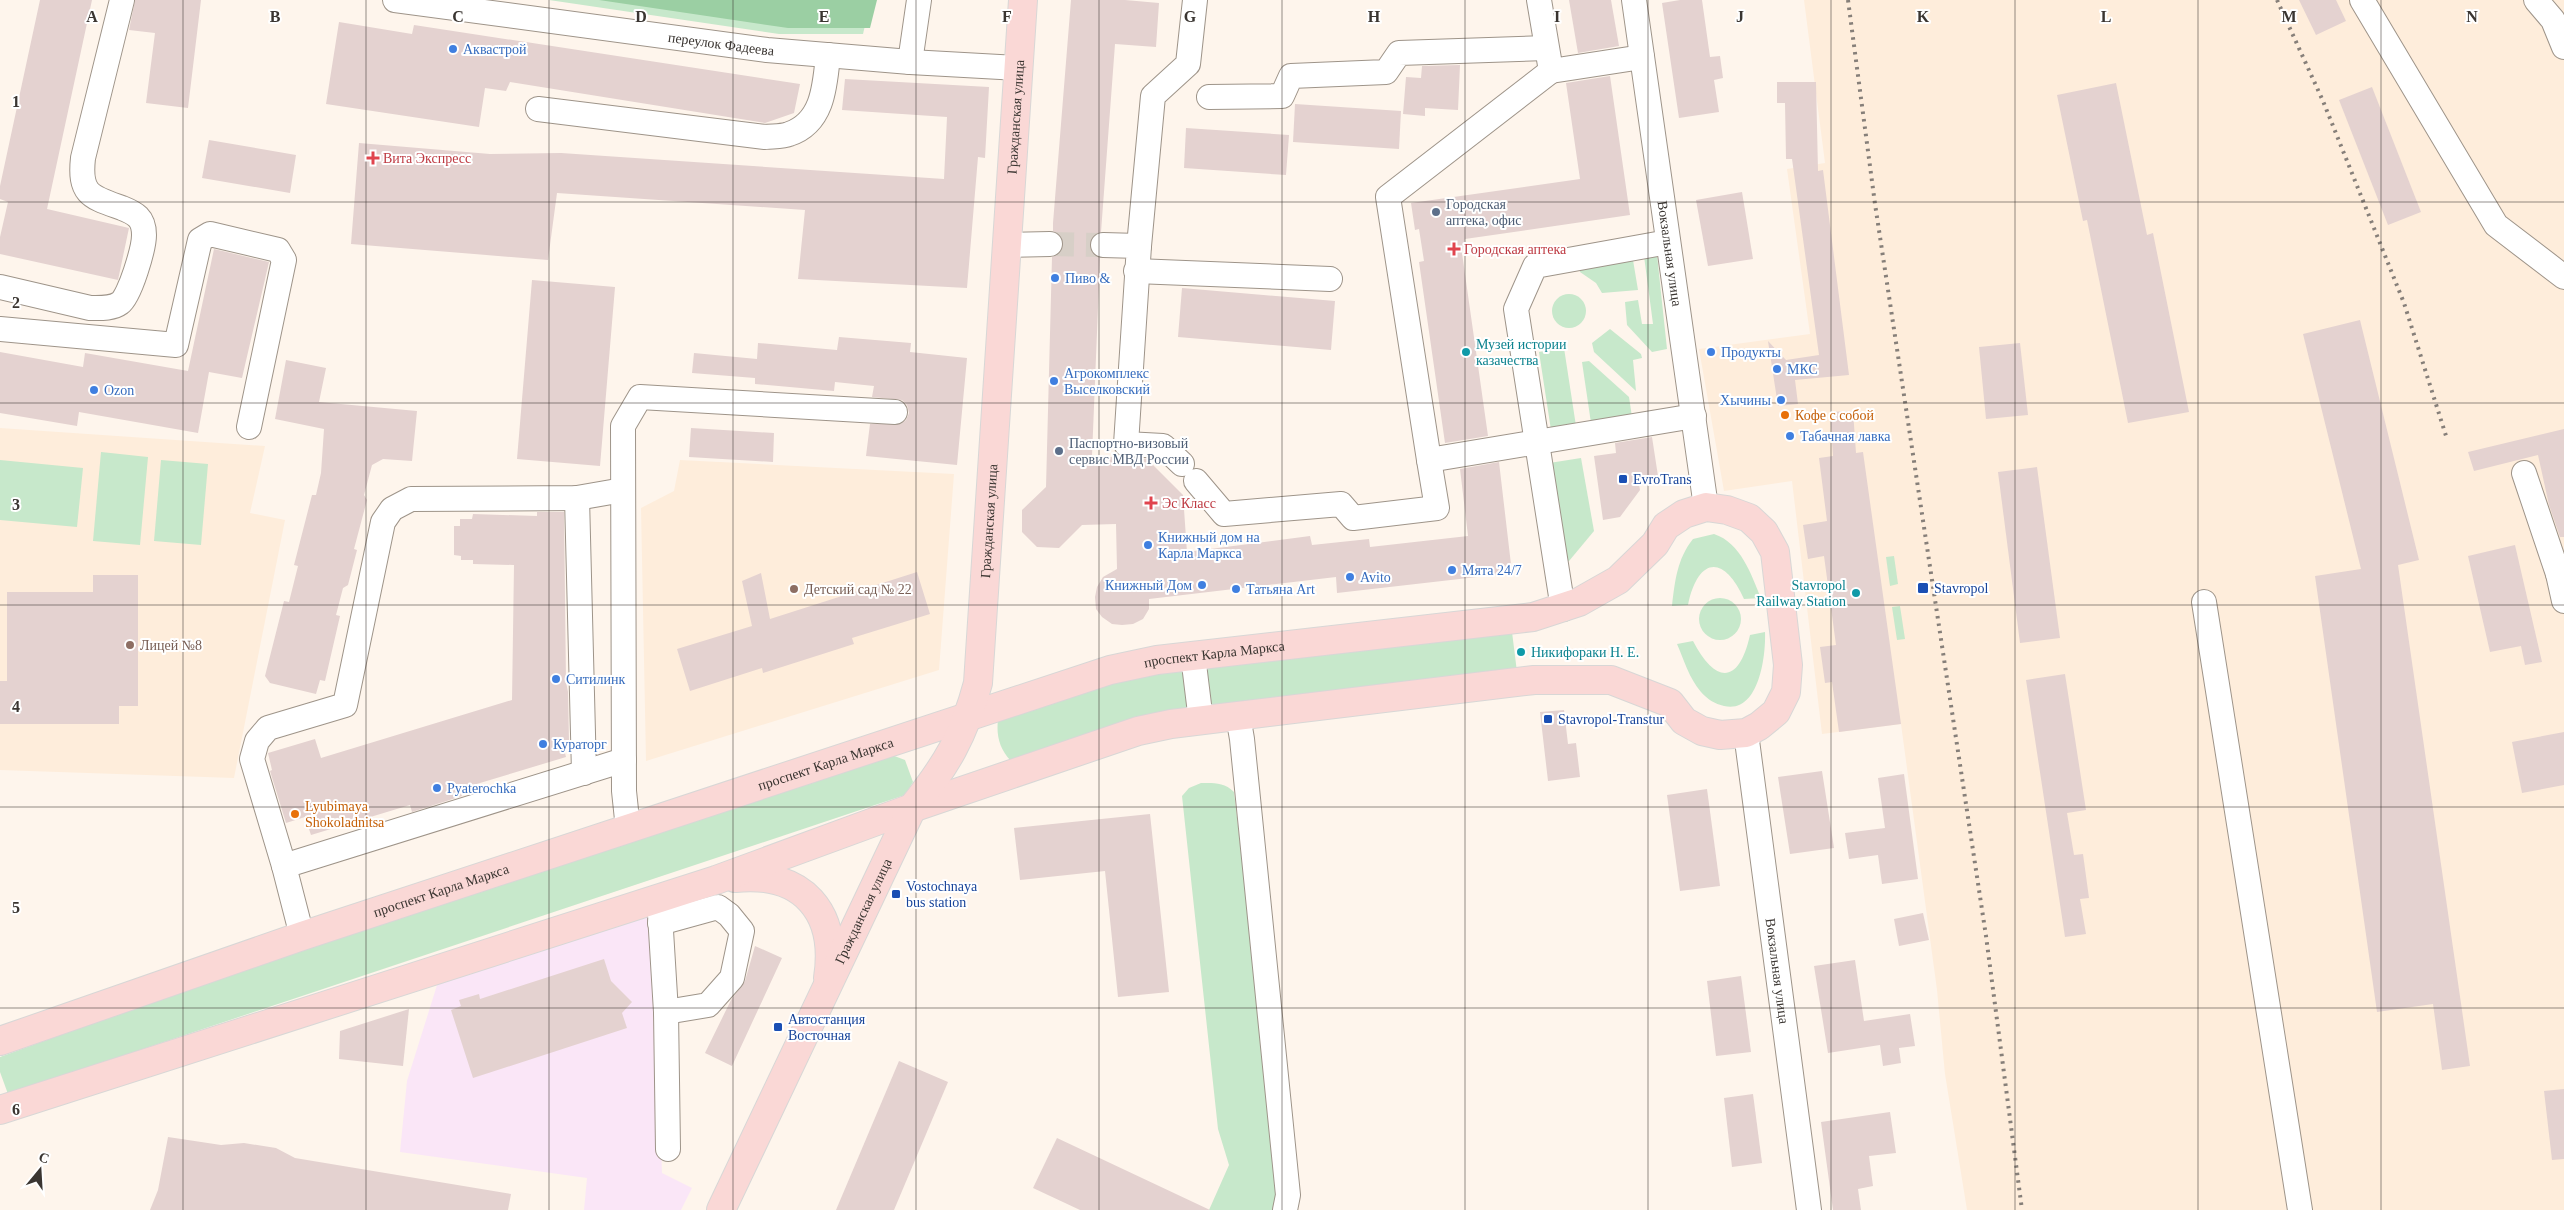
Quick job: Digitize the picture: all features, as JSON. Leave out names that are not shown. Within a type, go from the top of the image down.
[{"type":"main road","name":"Гражданская улица","points":[[721,1210],[821,1004],[912,808],[943,769],[969,718],[980,671],[1023,0]]},
{"type":"main road","name":"проспект Карла Маркса","points":[[0,1042],[302,936],[969,718],[1110,670],[1156,660],[1524,619],[1562,609],[1618,580],[1655,544],[1666,526],[1684,514],[1706,507]]},
{"type":"main road","points":[[0,1110],[660,911],[716,880],[912,808],[1138,731],[1238,716],[1534,680],[1610,680],[1670,703],[1684,721],[1702,731],[1720,735],[1746,733],[1760,726],[1776,712],[1786,692],[1788,665],[1775,552],[1764,532],[1749,518],[1727,510],[1706,507]]},
{"type":"main road","name":"Гражданская улица","points":[[716,880],[751,876],[772,878],[793,885],[811,900],[827,932],[831,952],[827,981],[821,1004]]},
{"type":"street","points":[[0,286],[90,308],[105,308],[120,304],[128,293],[144,238],[143,226],[138,217],[129,211],[95,198],[87,191],[81,177],[83,158],[122,0]]},
{"type":"street","name":"переулок Фадеева","points":[[395,0],[767,50],[910,62],[1019,68]]},
{"type":"street","points":[[910,62],[919,0]]},
{"type":"street","points":[[1195,0],[1188,64],[1153,96],[1136,271],[1126,444],[1163,446],[1189,472],[1224,514],[1341,504],[1353,518],[1437,508],[1388,197],[1551,71],[1642,57]]},
{"type":"street","points":[[1539,0],[1551,71]]},
{"type":"street","name":"Вокзальная улица","points":[[1634,0],[1706,507]]},
{"type":"street","points":[[2362,0],[2496,225],[2564,277]]},
{"type":"street","points":[[2536,0],[2553,20],[2564,47]]},
{"type":"street","points":[[1209,96],[1282,96],[1291,76],[1386,72],[1399,53],[1546,48]]},
{"type":"street","points":[[538,109],[765,136],[789,134],[807,124],[821,105],[828,55]]},
{"type":"street","points":[[0,329],[176,345],[200,240],[210,234],[278,250],[284,260],[249,427]]},
{"type":"street","points":[[1562,609],[1516,309],[1535,266],[1668,242]]},
{"type":"street","points":[[1007,245],[1050,244]]},
{"type":"street","points":[[1103,245],[1139,246]]},
{"type":"street","points":[[1136,271],[1330,279]]},
{"type":"street","points":[[628,830],[624,791],[623,426],[640,397],[895,412]]},
{"type":"street","points":[[1429,460],[1536,444],[1694,416]]},
{"type":"street","points":[[2524,473],[2561,573],[2564,601]]},
{"type":"street","points":[[302,936],[284,866],[252,759],[253,750],[268,728],[345,705],[383,522],[392,509],[410,500],[577,498],[623,490]]},
{"type":"street","points":[[577,498],[584,773]]},
{"type":"street","points":[[2204,602],[2300,1210]]},
{"type":"street","points":[[1193,656],[1201,721]]},
{"type":"street","points":[[1238,716],[1242,739],[1288,1195],[1285,1210]]},
{"type":"street","name":"Вокзальная улица","points":[[1746,733],[1808,1210]]},
{"type":"street","points":[[284,866],[624,760]]},
{"type":"street","points":[[666,1012],[708,1005],[732,978],[742,931],[729,915],[718,907],[660,911],[666,1012],[668,1150]]},
{"type":"shaded area","points":[[1804,0],[2564,0],[2564,1210],[1967,1210],[1945,1074],[1937,990],[1901,724],[1822,734],[1792,481],[1724,491],[1699,349],[1810,334],[1787,169],[1825,163]]},
{"type":"shaded area","name":"Лицей №8","points":[[0,428],[265,446],[250,513],[285,520],[234,778],[0,770]]},
{"type":"shaded area","name":"Детский сад № 22","points":[[680,460],[954,474],[939,670],[646,761],[641,508],[674,491]]},
{"type":"shaded area","points":[[653,909],[662,1173],[692,1188],[681,1210],[584,1210],[587,1178],[400,1152],[407,1081],[438,982]]},
{"type":"green space","points":[[549,0],[871,0],[863,34],[779,34]]},
{"type":"green space","points":[[599,0],[877,0],[870,28],[788,28]]},
{"type":"green space","points":[[1632,254],[1638,290],[1602,293],[1596,283],[1580,272],[1579,263]]},
{"type":"green space","points":[[1657,255],[1667,349],[1652,352],[1627,325],[1625,302],[1638,300],[1642,324],[1653,324],[1644,256]]},
{"type":"green space","points":[[1569,294],[1581,299],[1586,311],[1581,323],[1569,328],[1557,323],[1552,311],[1557,299]]},
{"type":"green space","points":[[1610,329],[1641,354],[1642,358],[1633,360],[1636,391],[1594,352],[1592,343]]},
{"type":"green space","points":[[1564,348],[1576,426],[1551,430],[1539,352]]},
{"type":"green space","points":[[1589,361],[1629,397],[1632,417],[1591,423],[1582,362]]},
{"type":"green space","points":[[101,452],[148,457],[140,545],[93,541]]},
{"type":"green space","points":[[1581,458],[1594,531],[1569,561],[1561,564],[1543,464]]},
{"type":"green space","points":[[0,460],[83,468],[77,527],[0,520]]},
{"type":"green space","points":[[161,460],[208,464],[201,545],[154,541]]},
{"type":"green space","points":[[1714,534],[1731,544],[1744,560],[1761,598],[1744,599],[1728,574],[1720,568],[1712,567],[1705,570],[1698,577],[1692,589],[1688,605],[1672,606],[1674,588],[1683,554],[1693,539]]},
{"type":"green space","points":[[1894,556],[1898,584],[1890,586],[1886,557]]},
{"type":"green space","points":[[1716,598],[1724,598],[1735,604],[1741,619],[1735,634],[1724,640],[1716,640],[1705,634],[1699,623],[1699,615],[1705,604]]},
{"type":"green space","points":[[1900,606],[1905,639],[1897,640],[1892,607]]},
{"type":"green space","points":[[1512,632],[1517,672],[1166,712],[1130,719],[1010,760],[1001,747],[998,737],[998,720],[1115,681],[1163,670]]},
{"type":"green space","points":[[1765,632],[1764,655],[1758,681],[1753,692],[1745,701],[1736,706],[1721,705],[1703,695],[1690,675],[1677,644],[1693,641],[1710,666],[1726,673],[1733,670],[1740,663],[1750,635]]},
{"type":"green space","points":[[889,754],[905,760],[913,782],[905,795],[8,1094],[0,1072],[0,1057],[311,944]]},
{"type":"green space","points":[[1201,783],[1223,785],[1234,792],[1282,1202],[1280,1210],[1209,1210],[1229,1165],[1218,1129],[1182,796],[1189,788]]},
{"type":"building","points":[[40,0],[92,0],[47,209],[129,228],[118,280],[0,254],[0,237],[8,202],[0,199],[0,186]]},
{"type":"building","points":[[135,0],[201,0],[188,108],[146,103],[155,33],[129,30]]},
{"type":"building","points":[[1071,0],[1125,0],[1159,3],[1156,47],[1115,44],[1101,232],[1092,237],[1089,244],[1091,252],[1100,258],[1092,456],[1147,459],[1183,495],[1187,552],[1310,536],[1312,545],[1369,539],[1370,547],[1468,536],[1460,469],[1499,462],[1512,573],[1337,593],[1336,577],[1149,599],[1149,609],[1143,619],[1133,624],[1122,625],[1112,624],[1102,617],[1096,609],[1095,597],[1097,587],[1103,577],[1117,569],[1116,524],[1082,525],[1059,548],[1037,547],[1022,532],[1022,510],[1046,487],[1052,257],[1062,251],[1064,244],[1061,236],[1053,231],[1053,223]]},
{"type":"building","points":[[1569,0],[1611,0],[1619,46],[1578,53]]},
{"type":"building","points":[[1680,0],[1702,0],[1710,57],[1720,56],[1723,78],[1714,80],[1719,112],[1679,118],[1662,3]]},
{"type":"building","points":[[2299,0],[2336,0],[2346,21],[2316,35]]},
{"type":"building","points":[[339,22],[412,34],[414,25],[800,84],[794,113],[765,123],[510,82],[506,91],[485,88],[479,127],[326,104]]},
{"type":"building","points":[[1460,65],[1458,110],[1425,108],[1425,116],[1403,114],[1406,77],[1421,78],[1422,66]]},
{"type":"building","points":[[1610,76],[1630,215],[1465,239],[1462,253],[1488,436],[1445,443],[1419,262],[1424,261],[1419,229],[1415,230],[1411,203],[1580,179],[1566,83]]},
{"type":"building","points":[[845,79],[989,87],[985,158],[978,157],[967,288],[798,279],[805,210],[557,193],[548,260],[351,244],[359,143],[490,154],[561,153],[944,179],[947,117],[842,110]]},
{"type":"building","points":[[1777,82],[1816,82],[1818,171],[1823,170],[1849,375],[1795,380],[1798,404],[1778,406],[1768,341],[1786,360],[1819,355],[1792,159],[1786,159],[1785,103],[1777,103]]},
{"type":"building","points":[[2116,83],[2147,235],[2153,233],[2189,412],[2128,423],[2087,220],[2083,221],[2057,95]]},
{"type":"building","points":[[2372,87],[2421,212],[2388,225],[2339,100]]},
{"type":"building","points":[[1295,104],[1401,111],[1399,149],[1293,142]]},
{"type":"building","points":[[1186,128],[1289,135],[1286,175],[1184,168]]},
{"type":"building","points":[[209,140],[296,155],[290,193],[202,178]]},
{"type":"building","points":[[1742,192],[1753,259],[1708,266],[1696,200]]},
{"type":"building","points":[[214,249],[269,262],[242,378],[209,372],[198,433],[79,412],[77,426],[0,413],[0,352],[83,367],[85,353],[188,371]]},
{"type":"building","points":[[532,280],[615,287],[600,466],[517,459]]},
{"type":"building","points":[[1182,288],[1335,301],[1331,350],[1178,337]]},
{"type":"building","points":[[2360,320],[2419,560],[2398,565],[2470,1066],[2442,1070],[2433,1004],[2377,1012],[2315,576],[2361,569],[2303,334]]},
{"type":"building","points":[[839,337],[911,343],[910,352],[967,358],[957,465],[866,456],[870,424],[901,424],[906,420],[909,413],[907,405],[902,400],[872,397],[874,386],[835,382],[834,391],[755,384],[755,378],[692,373],[694,353],[757,359],[758,343],[837,350]]},
{"type":"building","points":[[2020,343],[2028,415],[1986,419],[1979,347]]},
{"type":"building","points":[[286,360],[326,368],[319,402],[417,411],[412,461],[383,459],[372,465],[364,495],[367,500],[354,549],[357,550],[348,585],[343,588],[336,615],[340,616],[325,681],[320,680],[316,694],[270,683],[265,676],[284,601],[289,602],[298,566],[294,565],[312,495],[316,495],[321,473],[324,429],[275,419]]},
{"type":"building","name":"Stavropol Railway Station","points":[[1853,411],[1856,453],[1863,452],[1901,724],[1839,732],[1832,682],[1825,683],[1820,647],[1836,645],[1824,556],[1808,559],[1803,525],[1827,521],[1819,458],[1833,456],[1830,412]]},
{"type":"building","points":[[691,428],[774,433],[773,462],[689,457]]},
{"type":"building","points":[[2564,429],[2564,537],[2560,537],[2549,505],[2538,455],[2474,471],[2468,452]]},
{"type":"building","points":[[1652,437],[1658,476],[1638,479],[1640,490],[1620,517],[1603,520],[1594,456],[1616,453],[1615,443]]},
{"type":"building","points":[[2037,467],[2060,638],[2020,643],[1998,472]]},
{"type":"building","points":[[537,512],[564,512],[566,682],[569,741],[563,745],[566,757],[460,789],[462,796],[412,812],[410,805],[311,835],[305,817],[286,823],[270,771],[272,770],[268,753],[315,739],[321,758],[512,700],[514,565],[473,564],[473,560],[461,560],[461,556],[454,555],[454,526],[460,526],[460,519],[472,519],[473,514],[537,516]]},
{"type":"building","points":[[2515,545],[2542,662],[2525,665],[2521,646],[2490,652],[2468,556]]},
{"type":"building","points":[[917,572],[930,614],[852,638],[854,644],[763,673],[762,668],[690,691],[677,649],[752,626],[742,581],[761,573],[770,619]]},
{"type":"building","points":[[93,575],[138,575],[138,706],[119,706],[119,724],[0,724],[0,681],[7,681],[7,592],[93,592]]},
{"type":"building","points":[[2065,674],[2086,810],[2067,813],[2074,855],[2083,854],[2089,898],[2080,899],[2086,934],[2065,937],[2026,680]]},
{"type":"building","points":[[1564,710],[1568,744],[1576,743],[1580,777],[1548,781],[1540,712]]},
{"type":"building","points":[[2564,732],[2564,785],[2522,793],[2512,742]]},
{"type":"building","points":[[1822,771],[1834,848],[1790,854],[1778,777]]},
{"type":"building","points":[[1904,774],[1918,879],[1882,884],[1878,855],[1849,859],[1845,833],[1885,828],[1878,778]]},
{"type":"building","points":[[1707,789],[1720,886],[1680,891],[1667,795]]},
{"type":"building","points":[[1150,814],[1169,992],[1118,997],[1105,871],[1020,880],[1014,828]]},
{"type":"building","points":[[1923,913],[1929,940],[1899,946],[1894,919]]},
{"type":"building","points":[[755,946],[782,958],[732,1066],[705,1053],[731,1000],[745,981]]},
{"type":"building","points":[[604,959],[611,981],[632,1002],[622,1013],[627,1028],[473,1078],[451,1010],[461,1006],[459,1000],[479,994],[480,999]]},
{"type":"building","points":[[1855,960],[1864,1021],[1910,1014],[1915,1046],[1899,1048],[1901,1063],[1883,1066],[1880,1045],[1828,1053],[1814,966]]},
{"type":"building","points":[[1741,976],[1751,1052],[1716,1056],[1707,981]]},
{"type":"building","points":[[409,1009],[403,1066],[339,1059],[340,1031]]},
{"type":"building","points":[[899,1061],[948,1082],[894,1210],[836,1210]]},
{"type":"building","points":[[2564,1089],[2564,1159],[2552,1160],[2544,1091]]},
{"type":"building","points":[[1753,1094],[1762,1163],[1732,1167],[1724,1098]]},
{"type":"building","points":[[1890,1112],[1896,1153],[1869,1156],[1873,1186],[1858,1189],[1861,1210],[1833,1210],[1821,1122]]},
{"type":"building","points":[[168,1137],[221,1145],[244,1143],[276,1148],[295,1158],[511,1194],[508,1210],[150,1210],[158,1190]]},
{"type":"building","points":[[1057,1138],[1210,1210],[1080,1210],[1033,1188]]},
{"type":"tunnel","points":[[1050,244],[1103,245]]},
{"type":"railway","points":[[1848,0],[1875,204],[1986,936],[2022,1210]]},
{"type":"railway","points":[[2277,0],[2323,101],[2404,303],[2447,439]]},
{"type":"place","name":"Аквастрой","points":[[453,49]]},
{"type":"place","name":"Вита Экспресс","points":[[373,158]]},
{"type":"place","name":"Городская аптека, офис","points":[[1436,212]]},
{"type":"place","name":"Городская аптека","points":[[1454,249]]},
{"type":"place","name":"Пиво &","points":[[1055,278]]},
{"type":"place","name":"Музей истории казачества","points":[[1466,352]]},
{"type":"place","name":"Продукты","points":[[1711,352]]},
{"type":"place","name":"МКС","points":[[1777,369]]},
{"type":"place","name":"Агрокомплекс Выселковский","points":[[1054,381]]},
{"type":"place","name":"Ozon","points":[[94,390]]},
{"type":"place","name":"Хычины","points":[[1781,400]]},
{"type":"place","name":"Кофе с собой","points":[[1785,415]]},
{"type":"place","name":"Табачная лавка","points":[[1790,436]]},
{"type":"place","name":"Паспортно-визовый сервис МВД России","points":[[1059,451]]},
{"type":"place","name":"EvroTrans","points":[[1623,479]]},
{"type":"place","name":"Эс Класс","points":[[1151,503]]},
{"type":"place","name":"Книжный дом на Карла Маркса","points":[[1148,545]]},
{"type":"place","name":"Мята 24/7","points":[[1452,570]]},
{"type":"place","name":"Avito","points":[[1350,577]]},
{"type":"place","name":"Книжный Дом","points":[[1202,585]]},
{"type":"place","name":"Stavropol","points":[[1923,588]]},
{"type":"place","name":"Детский сад № 22","points":[[794,589]]},
{"type":"place","name":"Татьяна Art","points":[[1236,589]]},
{"type":"place","name":"Stavropol Railway Station","points":[[1856,593]]},
{"type":"place","name":"Лицей №8","points":[[130,645]]},
{"type":"place","name":"Никифораки Н. Е.","points":[[1521,652]]},
{"type":"place","name":"Ситилинк","points":[[556,679]]},
{"type":"place","name":"Stavropol-Transtur","points":[[1548,719]]},
{"type":"place","name":"Кураторг","points":[[543,744]]},
{"type":"place","name":"Pyaterochka","points":[[437,788]]},
{"type":"place","name":"Lyubimaya Shokoladnitsa","points":[[295,814]]},
{"type":"place","name":"Vostochnaya bus station","points":[[896,894]]},
{"type":"place","name":"Автостанция Восточная","points":[[778,1027]]}]
